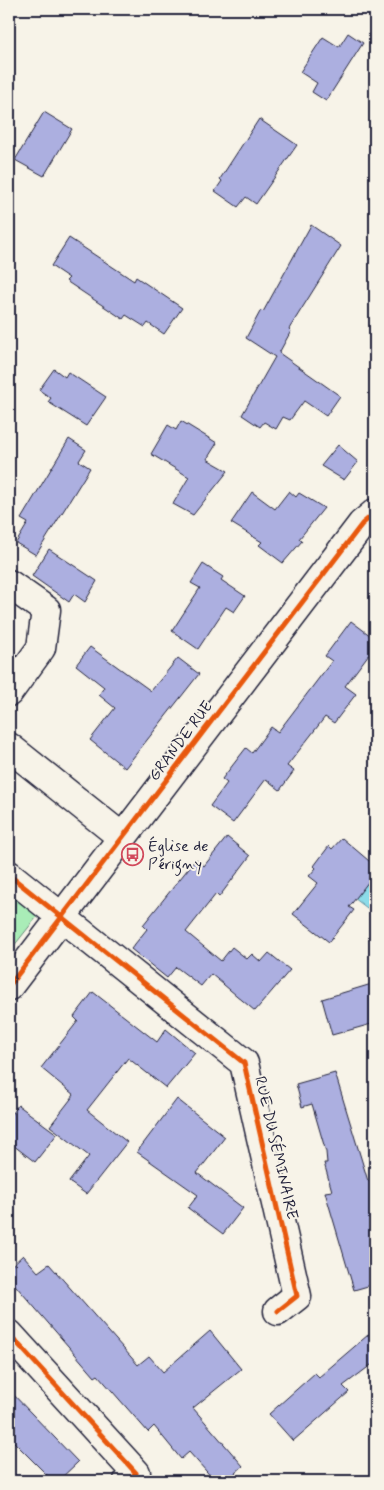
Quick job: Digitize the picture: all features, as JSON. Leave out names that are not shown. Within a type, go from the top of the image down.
[{"type":"street","name":"GRANDE RUE","points":[[9,986],[362,524],[375,512]]},
{"type":"street","points":[[9,584],[46,610],[41,648],[9,692]]},
{"type":"street","points":[[9,747],[123,838]]},
{"type":"street","points":[[9,874],[62,918]]},
{"type":"street","name":"RUE DU SÉMINAIRE","points":[[62,918],[244,1063],[297,1296],[278,1310]]},
{"type":"street","points":[[9,1334],[136,1479]]},
{"type":"green space","points":[[9,889],[40,913],[9,952]]},
{"type":"water","points":[[363,879],[375,888],[375,914],[350,895]]},
{"type":"building","points":[[348,33],[363,43],[326,101],[312,92],[317,83],[300,72],[323,37],[339,47]]},
{"type":"building","points":[[44,112],[72,129],[44,176],[15,160]]},
{"type":"building","points":[[259,119],[297,145],[256,204],[246,197],[238,207],[215,191],[222,181],[220,179]]},
{"type":"building","points":[[311,225],[341,246],[289,329],[291,331],[279,353],[340,396],[326,416],[304,401],[290,420],[283,417],[276,429],[264,422],[260,427],[242,415],[275,357],[246,338],[261,310],[263,312]]},
{"type":"building","points":[[69,238],[134,281],[136,277],[182,308],[164,334],[148,323],[145,327],[126,315],[123,319],[66,281],[69,278],[51,266]]},
{"type":"building","points":[[54,369],[65,377],[68,372],[106,397],[86,426],[48,402],[51,398],[39,390]]},
{"type":"building","points":[[181,421],[217,443],[207,459],[228,471],[193,515],[173,504],[189,477],[151,454],[168,425],[176,430]]},
{"type":"building","points":[[69,439],[86,450],[79,461],[90,468],[36,555],[16,543],[28,523],[21,519]]},
{"type":"building","points":[[338,445],[358,462],[344,480],[321,466]]},
{"type":"building","points":[[289,491],[296,497],[299,493],[324,508],[299,539],[302,541],[283,563],[259,545],[262,542],[231,523],[252,492],[275,509]]},
{"type":"building","points":[[49,549],[97,581],[85,602],[74,594],[69,602],[32,576]]},
{"type":"building","points":[[203,564],[223,577],[221,580],[245,596],[234,612],[226,607],[198,649],[172,631],[200,588],[191,583]]},
{"type":"building","points":[[351,621],[375,639],[375,646],[345,686],[356,694],[334,723],[325,717],[287,766],[294,771],[280,790],[266,779],[233,823],[210,806],[227,783],[222,779],[246,748],[252,753],[271,727],[278,732],[332,661],[325,656]]},
{"type":"building","points":[[90,647],[151,691],[178,658],[199,674],[125,768],[90,740],[115,708],[99,695],[104,687],[76,665]]},
{"type":"building","points":[[227,837],[250,856],[219,897],[216,894],[186,932],[221,961],[232,947],[247,959],[252,954],[261,962],[269,953],[290,970],[255,1011],[211,974],[201,986],[176,967],[167,978],[131,949],[147,929],[143,925],[196,859],[204,866]]},
{"type":"building","points":[[342,838],[375,866],[375,880],[369,881],[349,907],[354,910],[329,942],[293,914],[318,883],[309,876],[316,868],[314,866],[329,846],[332,849]]},
{"type":"building","points":[[375,983],[375,1023],[332,1035],[322,999]]},
{"type":"building","points":[[93,992],[157,1042],[166,1029],[195,1053],[166,1088],[128,1058],[87,1110],[127,1142],[86,1194],[69,1182],[89,1156],[50,1126],[74,1095],[41,1068],[78,1021],[74,1017]]},
{"type":"building","points":[[335,1073],[368,1181],[375,1180],[375,1284],[354,1290],[325,1192],[332,1191],[324,1163],[327,1163],[326,1152],[312,1104],[302,1107],[296,1084]]},
{"type":"building","points":[[177,1099],[225,1137],[197,1173],[243,1208],[223,1234],[188,1208],[198,1195],[137,1152]]},
{"type":"building","points":[[18,1105],[57,1134],[35,1162],[9,1142],[9,1117]]},
{"type":"building","points":[[23,1255],[38,1272],[49,1264],[138,1365],[149,1356],[163,1372],[210,1331],[241,1369],[193,1408],[243,1466],[226,1481],[215,1481],[189,1452],[181,1459],[154,1426],[148,1432],[98,1375],[95,1377],[9,1278],[9,1268]]},
{"type":"building","points":[[375,1329],[375,1362],[343,1386],[349,1392],[293,1441],[269,1414],[315,1373],[319,1377]]},
{"type":"building","points":[[9,1390],[78,1462],[58,1481],[53,1481],[9,1437]]},
{"type":"cycle path","points":[[9,986],[362,524],[375,513]]},
{"type":"cycle path","points":[[9,875],[244,1063],[297,1296],[278,1311]]},
{"type":"cycle path","points":[[9,1334],[136,1473],[128,1481]]},
{"type":"place","name":"Église de Périgny","points":[[132,855]]}]
